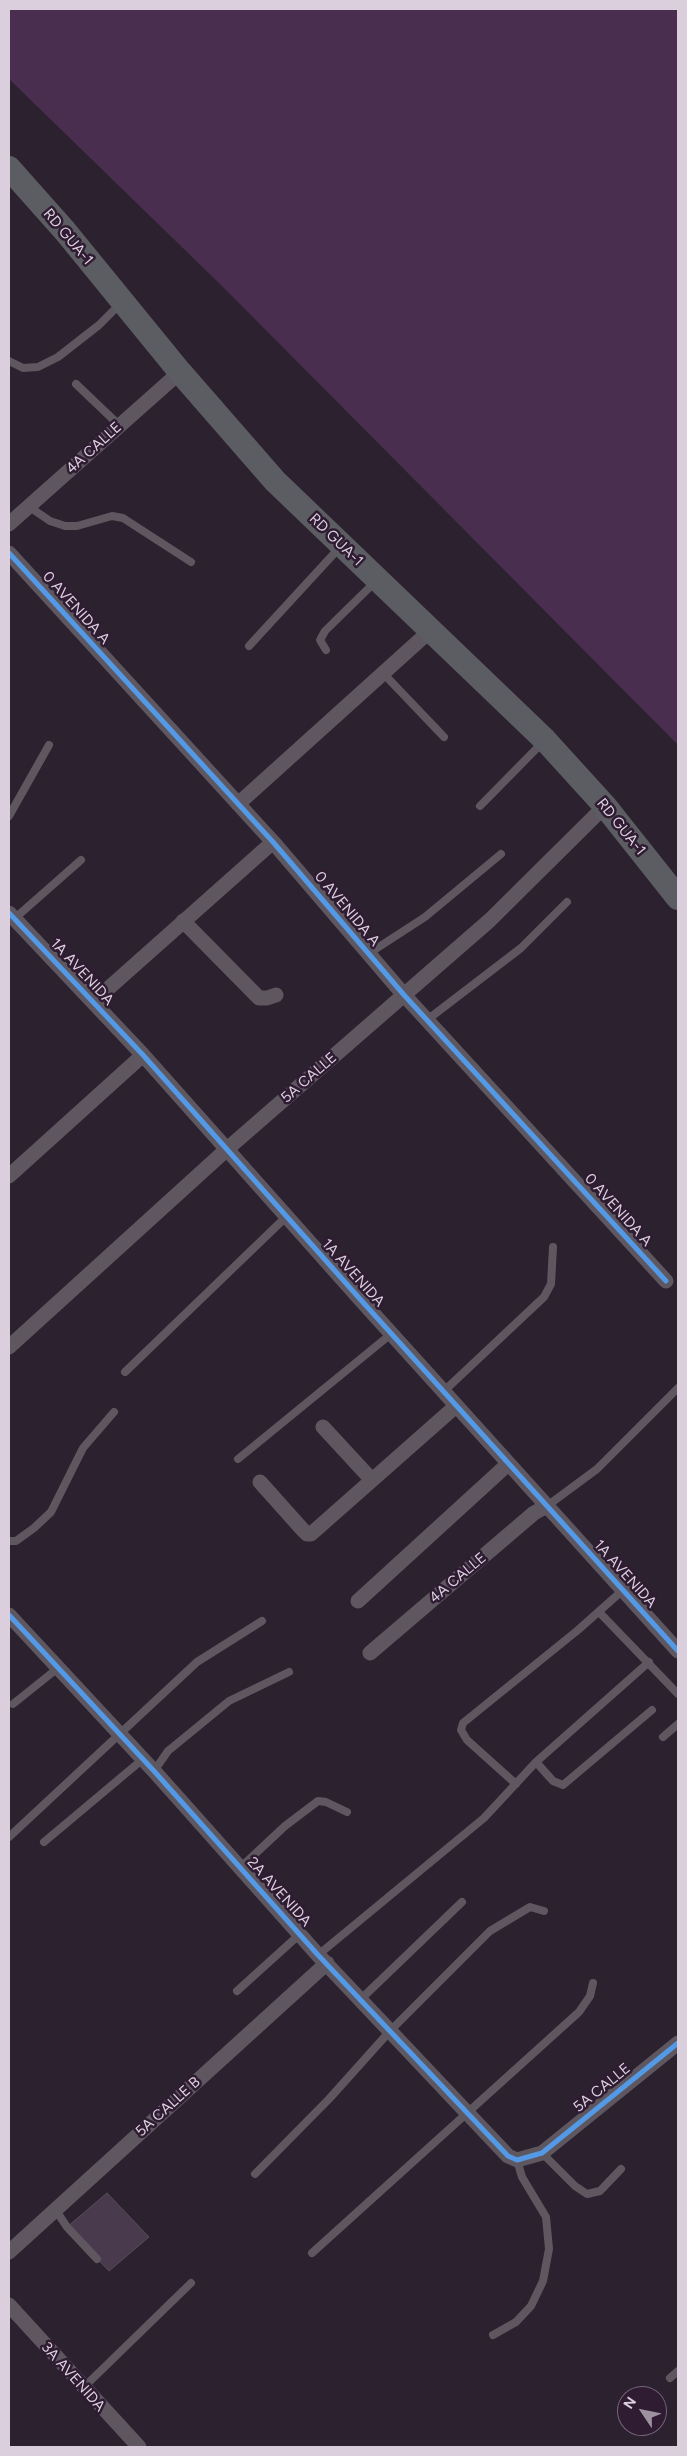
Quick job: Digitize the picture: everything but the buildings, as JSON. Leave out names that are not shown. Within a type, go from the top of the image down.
[{"type":"main road","name":"RD GUA-1","points":[[9,168],[65,231],[180,372],[276,481],[545,740],[605,806],[678,898]]},
{"type":"street","name":"4A CALLE","points":[[9,524],[180,372]]},
{"type":"street","name":"0 AVENIDA A","points":[[9,553],[273,842],[404,995],[666,1281]]},
{"type":"street","points":[[238,804],[382,672],[431,630]]},
{"type":"street","name":"5A CALLE","points":[[9,1346],[226,1150],[490,920],[605,806]]},
{"type":"street","points":[[92,1002],[273,842]]},
{"type":"street","name":"1A AVENIDA","points":[[11,916],[143,1055],[286,1218],[678,1652]]},
{"type":"street","points":[[183,921],[259,998],[276,995]]},
{"type":"street","points":[[9,1176],[143,1055]]},
{"type":"street","points":[[260,1482],[307,1534],[312,1534],[371,1479],[456,1406]]},
{"type":"street","points":[[323,1427],[371,1479]]},
{"type":"street","points":[[358,1601],[508,1464]]},
{"type":"street","name":"4A CALLE","points":[[370,1653],[534,1514],[547,1506]]},
{"type":"street","name":"2A AVENIDA","points":[[9,1615],[120,1734],[360,2000],[508,2156],[517,2160]]},
{"type":"street","name":"5A CALLE B","points":[[9,2252],[322,1959]]},
{"type":"street","name":"5A CALLE","points":[[542,2153],[678,2043]]},
{"type":"street","points":[[517,2160],[542,2153]]},
{"type":"street","name":"3A AVENIDA","points":[[9,2305],[138,2447]]},
{"type":"lane","points":[[9,361],[23,368],[38,368],[58,358],[100,325],[122,302]]},
{"type":"lane","points":[[76,384],[119,425]]},
{"type":"lane","points":[[28,506],[50,521],[65,526],[77,526],[112,516],[123,518],[191,562]]},
{"type":"lane","points":[[249,646],[341,545]]},
{"type":"lane","points":[[326,650],[320,640],[325,631],[377,580]]},
{"type":"lane","points":[[382,672],[444,737]]},
{"type":"lane","points":[[480,806],[545,740]]},
{"type":"lane","points":[[9,816],[49,745]]},
{"type":"lane","points":[[368,954],[425,917],[500,854]]},
{"type":"lane","points":[[11,916],[81,860]]},
{"type":"lane","points":[[427,1020],[521,948],[567,902]]},
{"type":"lane","points":[[125,1372],[286,1218]]},
{"type":"lane","points":[[444,1391],[544,1297],[551,1284],[553,1247]]},
{"type":"lane","points":[[238,1459],[391,1334]]},
{"type":"lane","points":[[547,1506],[597,1469],[678,1388]]},
{"type":"lane","points":[[9,1541],[16,1541],[51,1512],[83,1448],[114,1412]]},
{"type":"lane","points":[[516,1784],[467,1740],[461,1730],[463,1722],[623,1590]]},
{"type":"lane","points":[[598,1612],[649,1662],[678,1694]]},
{"type":"lane","points":[[9,1837],[137,1716],[198,1662],[262,1621]]},
{"type":"lane","points":[[322,1959],[484,1818],[536,1762],[649,1662]]},
{"type":"lane","points":[[13,1704],[58,1668]]},
{"type":"lane","points":[[154,1772],[168,1751],[229,1701],[290,1672]]},
{"type":"lane","points":[[536,1762],[553,1781],[562,1785],[652,1710]]},
{"type":"lane","points":[[663,1737],[678,1724]]},
{"type":"lane","points":[[44,1842],[142,1759]]},
{"type":"lane","points":[[240,1868],[285,1826],[318,1801],[326,1802],[347,1812]]},
{"type":"lane","points":[[360,2000],[462,1902]]},
{"type":"lane","points":[[255,2174],[329,2099],[390,2031],[490,1931],[530,1907],[544,1911]]},
{"type":"lane","points":[[237,1991],[300,1934]]},
{"type":"lane","points":[[312,2253],[579,2012],[590,1996],[593,1983]]},
{"type":"lane","points":[[542,2153],[575,2186],[587,2194],[600,2191],[621,2169]]},
{"type":"lane","points":[[493,2335],[516,2322],[531,2306],[543,2281],[549,2249],[546,2217],[522,2176],[517,2160]]},
{"type":"lane","points":[[56,2209],[68,2227],[97,2259]]},
{"type":"lane","points":[[83,2388],[191,2283]]},
{"type":"lane","points":[[670,2378],[678,2371]]},
{"type":"shaded area","points":[[9,9],[678,9],[678,745],[225,289],[9,79]]},
{"type":"cycle path","points":[[9,553],[273,842],[404,995],[666,1281]]},
{"type":"cycle path","points":[[9,913],[143,1055],[360,1299],[678,1651]]},
{"type":"cycle path","points":[[9,1615],[154,1771],[318,1955],[508,2156],[517,2160],[542,2153],[678,2043]]}]
